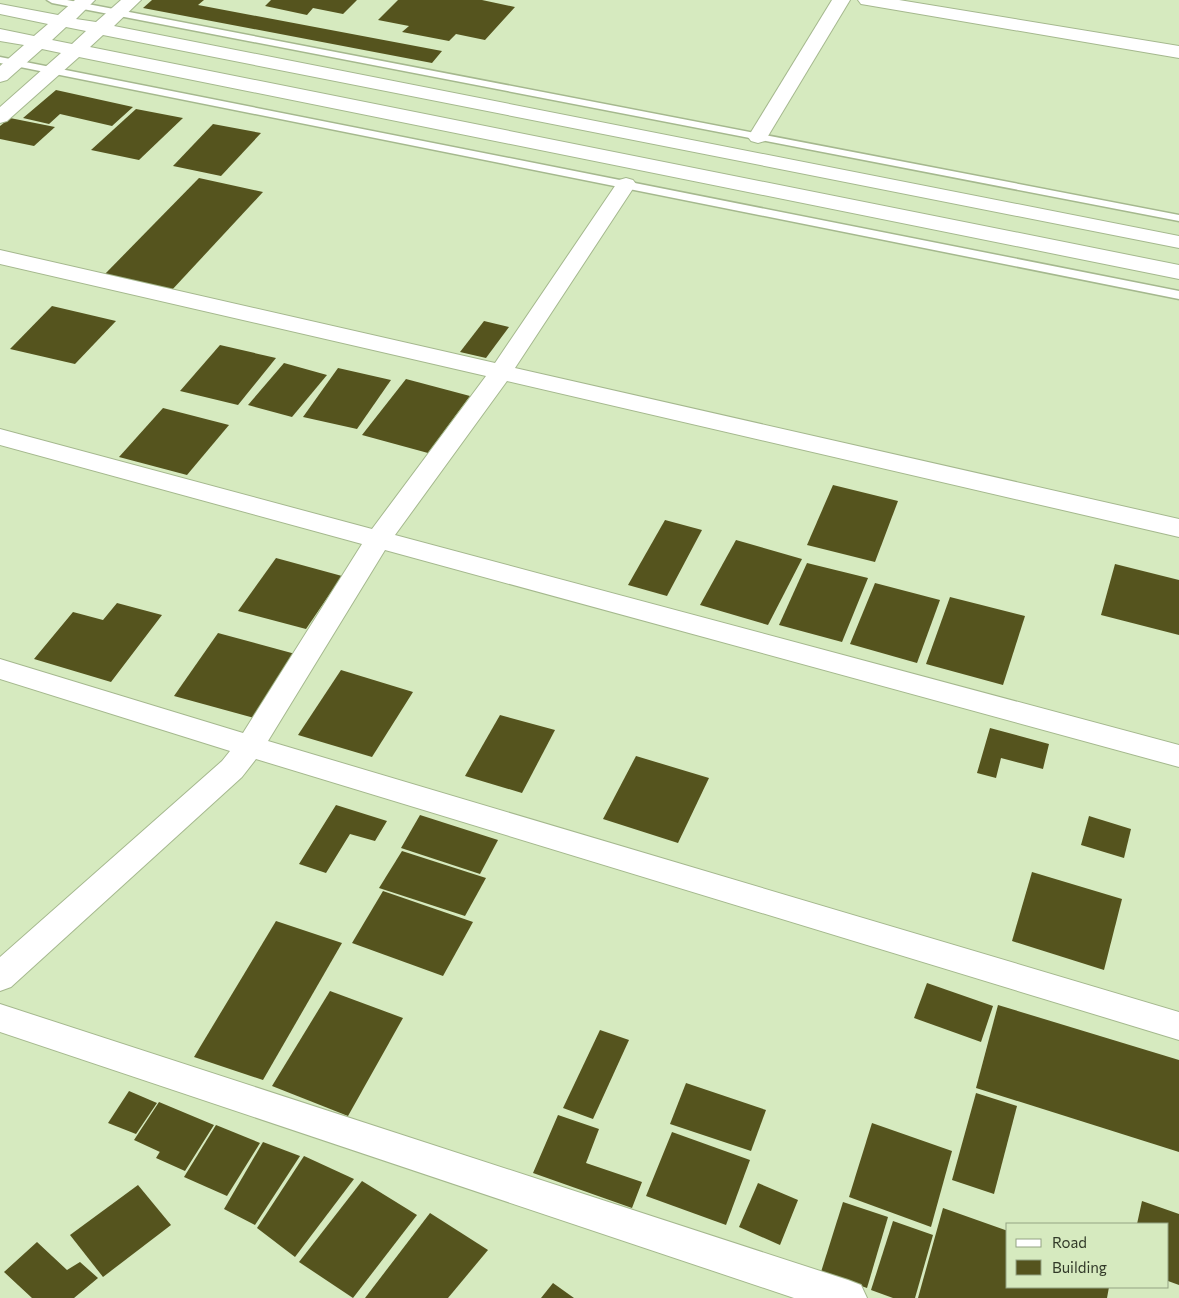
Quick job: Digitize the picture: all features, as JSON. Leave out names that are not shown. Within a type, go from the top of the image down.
[{"type":"street","points":[[758,136],[841,0]]},
{"type":"street","points":[[867,0],[1179,52]]},
{"type":"street","points":[[0,76],[8,62],[38,43],[83,3]]},
{"type":"street","points":[[0,117],[125,6]]},
{"type":"street","points":[[0,9],[1179,242]]},
{"type":"street","points":[[0,36],[1179,272]]},
{"type":"street","points":[[0,977],[232,769],[250,746],[378,540],[501,372],[626,184]]},
{"type":"street","points":[[0,257],[1179,528]]},
{"type":"street","points":[[0,437],[1179,756]]},
{"type":"street","points":[[0,669],[1179,1026]]},
{"type":"street","points":[[0,1018],[848,1298]]},
{"type":"lane","points":[[52,0],[125,6],[758,136],[1179,218]]},
{"type":"lane","points":[[8,62],[1179,295]]},
{"type":"building","points":[[152,0],[204,0],[198,5],[442,51],[432,63],[143,8]]},
{"type":"building","points":[[271,0],[357,0],[343,14],[313,8],[307,15],[265,6]]},
{"type":"building","points":[[398,0],[482,0],[515,7],[485,40],[456,34],[449,41],[402,32],[409,26],[378,20]]},
{"type":"building","points":[[56,90],[133,107],[112,126],[60,114],[49,124],[23,118]]},
{"type":"building","points":[[136,109],[183,118],[139,160],[91,150]]},
{"type":"building","points":[[10,118],[55,127],[34,146],[0,139],[0,126]]},
{"type":"building","points":[[213,124],[261,133],[221,176],[173,166]]},
{"type":"building","points":[[199,178],[263,192],[171,291],[104,275]]},
{"type":"building","points":[[52,306],[116,321],[75,364],[10,349]]},
{"type":"building","points":[[484,321],[509,327],[486,358],[460,352]]},
{"type":"building","points":[[220,345],[276,358],[238,405],[180,391]]},
{"type":"building","points":[[284,363],[327,375],[292,417],[248,405]]},
{"type":"building","points":[[338,368],[391,380],[357,429],[303,417]]},
{"type":"building","points":[[406,379],[470,396],[428,453],[362,435]]},
{"type":"building","points":[[163,408],[229,425],[187,475],[119,457]]},
{"type":"building","points":[[833,485],[898,501],[875,562],[807,545]]},
{"type":"building","points":[[665,520],[702,530],[667,596],[628,585]]},
{"type":"building","points":[[736,540],[802,559],[768,625],[700,605]]},
{"type":"building","points":[[276,558],[342,576],[306,629],[238,611]]},
{"type":"building","points":[[807,563],[868,578],[842,642],[779,625]]},
{"type":"building","points":[[1115,564],[1179,580],[1179,635],[1101,615]]},
{"type":"building","points":[[875,583],[940,600],[917,663],[850,644]]},
{"type":"building","points":[[950,597],[1025,616],[1003,685],[926,664]]},
{"type":"building","points":[[117,603],[162,615],[111,682],[34,659],[73,612],[103,620]]},
{"type":"building","points":[[218,633],[299,655],[258,719],[174,696]]},
{"type":"building","points":[[341,670],[413,692],[372,757],[298,735]]},
{"type":"building","points":[[500,715],[555,730],[522,793],[465,776]]},
{"type":"building","points":[[990,728],[1049,744],[1043,769],[1001,758],[996,778],[977,773]]},
{"type":"building","points":[[636,756],[709,778],[678,843],[603,819]]},
{"type":"building","points":[[336,805],[387,821],[375,841],[350,834],[326,873],[299,864]]},
{"type":"building","points":[[420,815],[498,840],[480,874],[401,848]]},
{"type":"building","points":[[1089,816],[1131,829],[1124,858],[1081,845]]},
{"type":"building","points":[[402,851],[486,878],[465,916],[379,888]]},
{"type":"building","points":[[1032,872],[1122,899],[1104,970],[1012,941]]},
{"type":"building","points":[[383,891],[473,922],[443,976],[352,943]]},
{"type":"building","points":[[276,921],[342,943],[263,1080],[194,1057]]},
{"type":"building","points":[[927,983],[993,1006],[981,1042],[914,1018]]},
{"type":"building","points":[[330,991],[403,1018],[348,1116],[272,1086]]},
{"type":"building","points":[[998,1005],[1179,1060],[1179,1152],[976,1088]]},
{"type":"building","points":[[600,1030],[629,1040],[593,1119],[563,1108]]},
{"type":"building","points":[[686,1083],[766,1110],[751,1151],[670,1124]]},
{"type":"building","points":[[129,1091],[157,1103],[136,1134],[108,1123]]},
{"type":"building","points":[[976,1093],[1017,1106],[994,1194],[952,1180]]},
{"type":"building","points":[[159,1102],[214,1125],[185,1171],[156,1158],[160,1152],[134,1140]]},
{"type":"building","points":[[558,1115],[599,1129],[586,1163],[642,1182],[632,1208],[533,1173]]},
{"type":"building","points":[[872,1123],[952,1151],[931,1227],[849,1197]]},
{"type":"building","points":[[216,1125],[260,1143],[227,1196],[184,1177]]},
{"type":"building","points":[[672,1132],[750,1160],[726,1225],[646,1196]]},
{"type":"building","points":[[263,1142],[300,1156],[255,1225],[224,1209]]},
{"type":"building","points":[[304,1156],[354,1179],[295,1257],[257,1228]]},
{"type":"building","points":[[362,1181],[417,1215],[353,1298],[299,1262]]},
{"type":"building","points":[[758,1183],[798,1200],[780,1245],[739,1227]]},
{"type":"building","points":[[138,1185],[171,1225],[103,1277],[70,1235]]},
{"type":"building","points":[[1142,1201],[1179,1214],[1179,1285],[1169,1281],[1169,1223],[1137,1223]]},
{"type":"building","points":[[843,1202],[888,1217],[867,1288],[821,1272]]},
{"type":"building","points":[[943,1208],[1006,1230],[1006,1288],[1109,1288],[1107,1298],[918,1298]]},
{"type":"building","points":[[430,1213],[488,1250],[448,1298],[365,1298]]},
{"type":"building","points":[[893,1221],[933,1235],[915,1298],[893,1298],[871,1290]]},
{"type":"building","points":[[37,1242],[67,1270],[80,1262],[98,1278],[74,1298],[32,1298],[4,1272]]},
{"type":"building","points":[[553,1283],[574,1298],[541,1298]]}]
